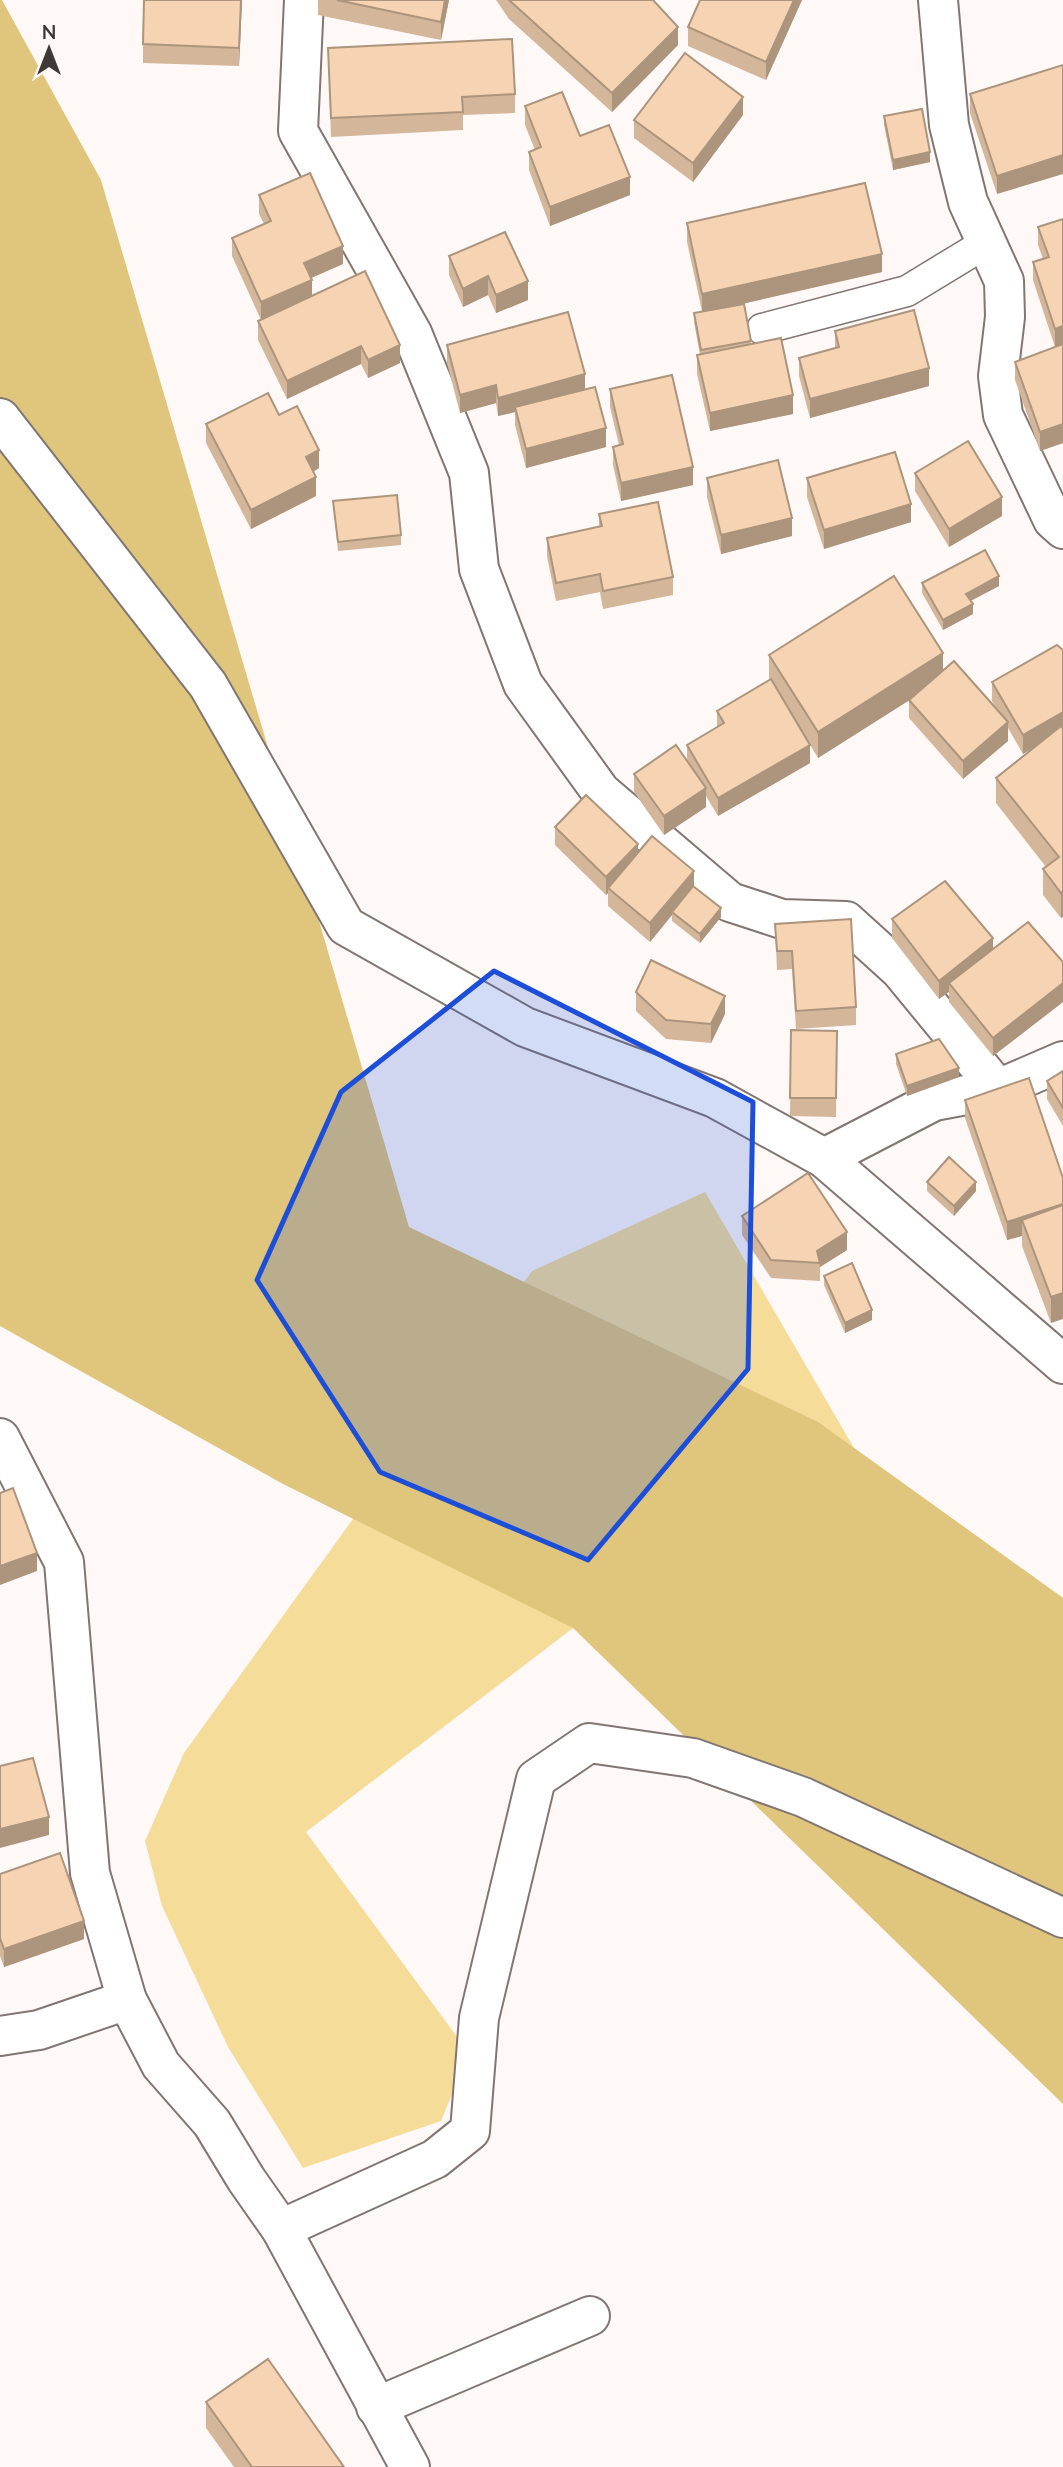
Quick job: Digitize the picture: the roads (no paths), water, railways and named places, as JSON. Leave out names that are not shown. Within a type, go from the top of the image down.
[{"type":"street","points":[[304,0],[298,131],[412,333],[469,473],[480,569],[523,684],[601,792],[710,885],[730,902],[782,919],[846,921],[900,970],[998,1089]]},
{"type":"street","points":[[938,0],[949,125],[968,202],[1004,281],[1005,317],[998,376],[1003,415],[1047,473],[1053,520],[1063,529]]},
{"type":"street","points":[[0,418],[208,685],[346,926],[525,1027],[715,1098],[824,1158],[1063,1364]]},
{"type":"street","points":[[824,1158],[934,1101],[998,1089],[1063,1062]]},
{"type":"street","points":[[0,1438],[65,1562],[90,1874],[127,2000],[161,2065],[212,2123],[281,2229],[410,2467]]},
{"type":"street","points":[[281,2229],[435,2159],[470,2131],[480,2018],[536,1779],[589,1743],[693,1758],[803,1797],[1063,1918]]},
{"type":"street","points":[[0,2036],[39,2030],[127,2000]]},
{"type":"street","points":[[376,2407],[590,2316]]},
{"type":"lane","points":[[762,330],[907,291],[986,243]]}]
